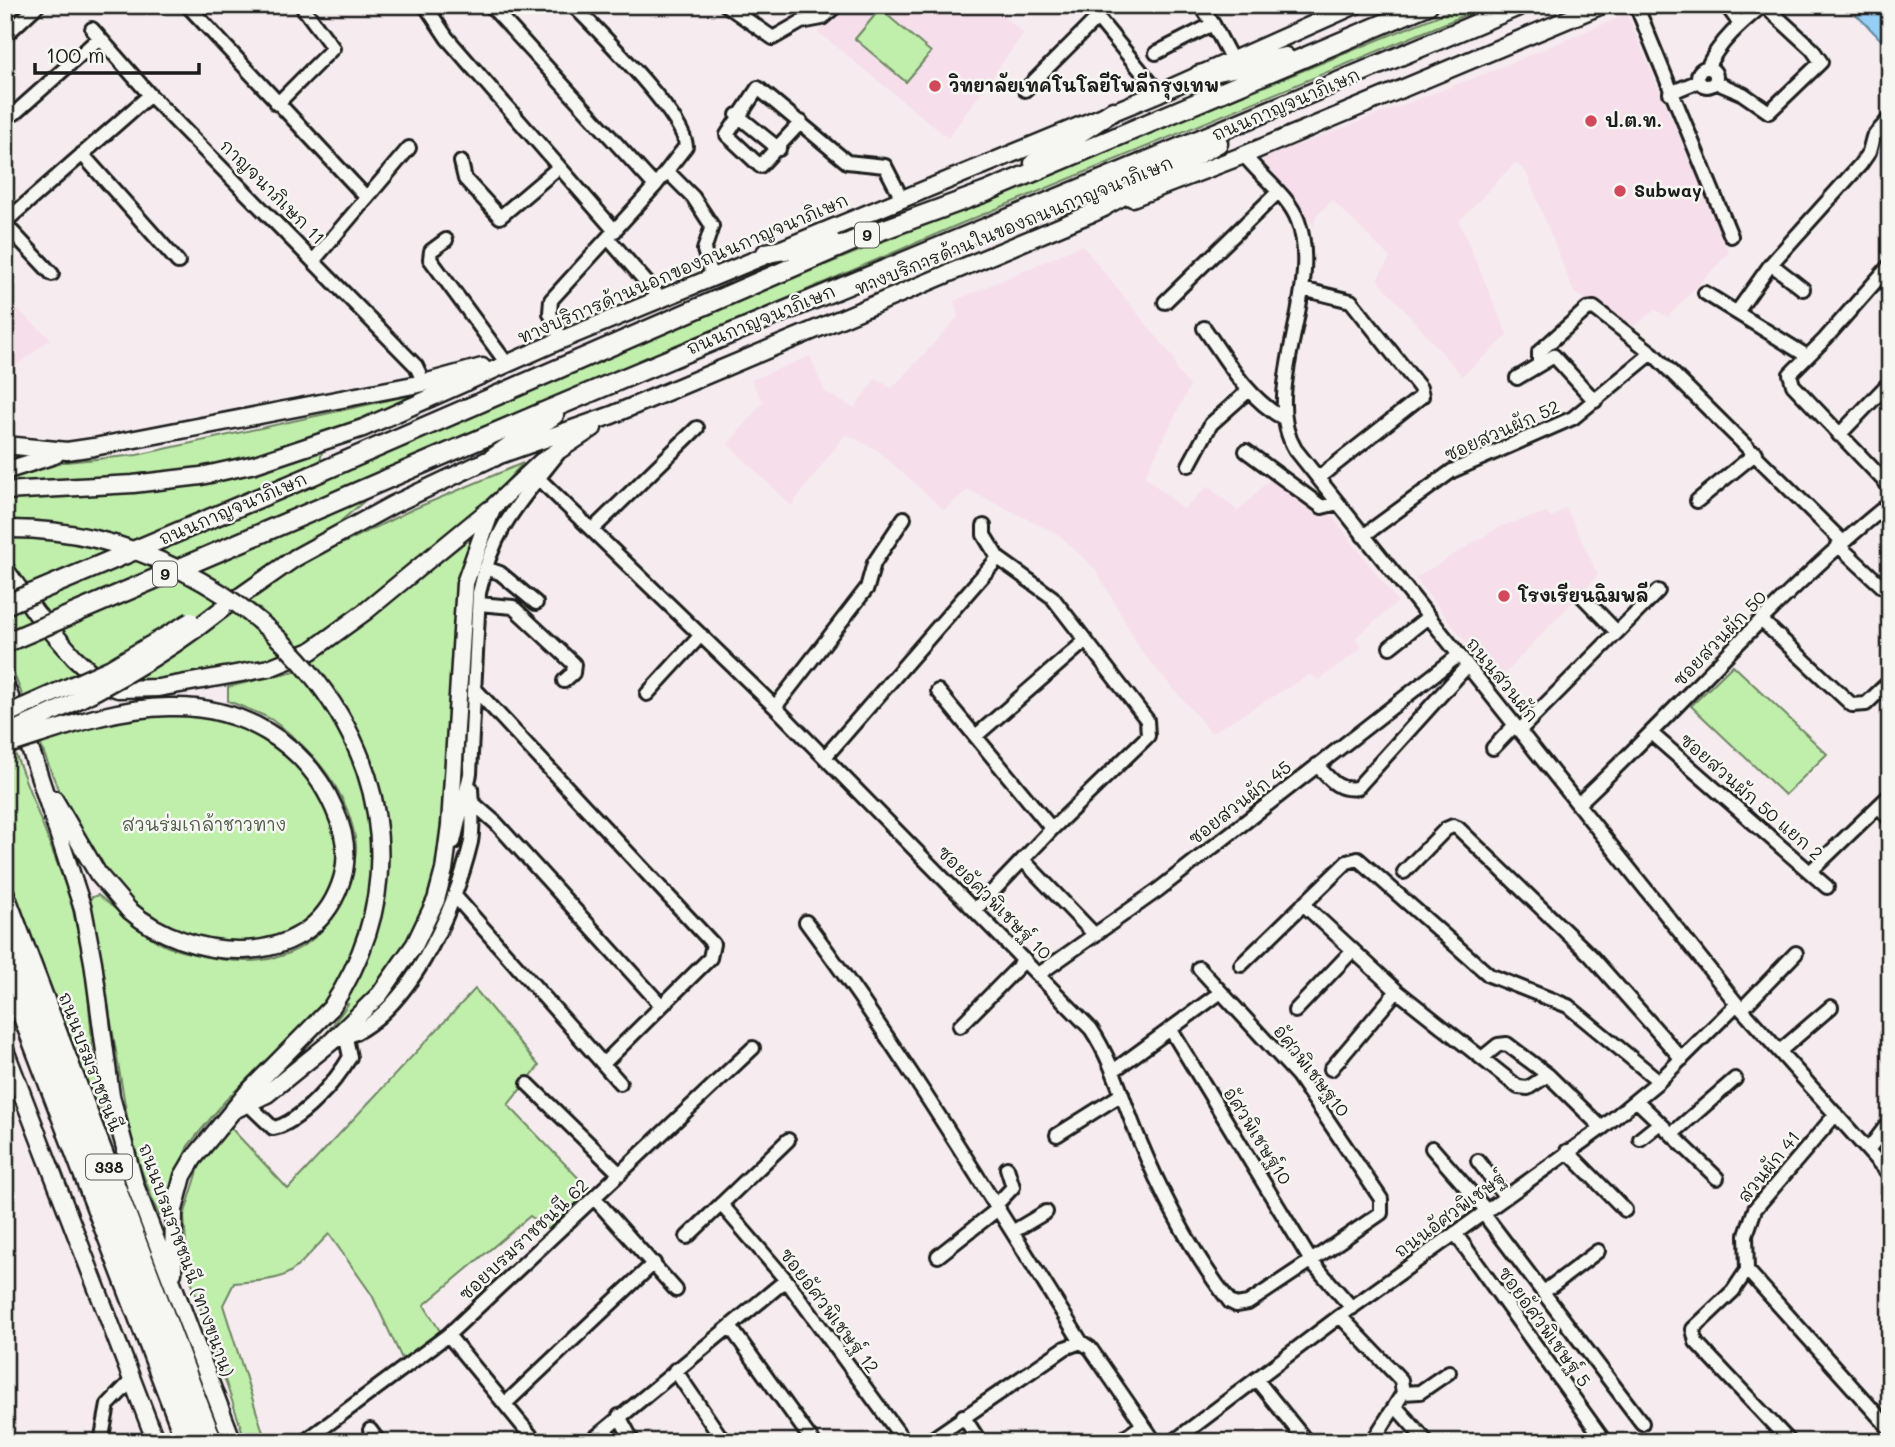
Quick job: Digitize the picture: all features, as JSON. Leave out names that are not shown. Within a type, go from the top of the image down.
[{"type":"highway","name":"ถนนกาญจนาภิเษก","points":[[5,605],[311,476],[860,237],[996,187],[1428,5]]},
{"type":"highway","name":"ถนนกาญจนาภิเษก","points":[[5,643],[586,392],[1285,106],[1521,5]]},
{"type":"highway","points":[[1199,75],[1327,48]]},
{"type":"highway","points":[[1094,212],[1285,106]]},
{"type":"highway","points":[[996,187],[1114,111]]},
{"type":"highway","points":[[766,253],[860,237]]},
{"type":"highway","points":[[494,457],[586,392]]},
{"type":"main road","name":"ทางบริการด้านนอกของถนนกาญจนาภิเษก","points":[[5,491],[146,483],[201,476],[255,464],[363,428],[766,253],[1158,93],[1356,5]]},
{"type":"main road","name":"ทางบริการด้านในของถนนกาญจนาภิเษก","points":[[5,734],[123,676],[174,645],[295,558],[392,505],[494,457],[612,415],[1094,212],[1244,155],[1602,5]]},
{"type":"main road","points":[[5,471],[67,451],[424,383],[528,355]]},
{"type":"main road","points":[[5,569],[36,613],[75,657],[102,683],[118,689],[158,688],[269,668],[311,651],[366,611],[492,508],[524,475],[612,415]]},
{"type":"main road","points":[[5,445],[67,451]]},
{"type":"main road","points":[[232,1111],[249,1105],[278,1086],[339,1040],[399,970],[426,923],[444,870],[451,814],[465,583],[492,508]]},
{"type":"main road","points":[[5,529],[34,529],[90,537],[171,564],[218,589],[250,612],[295,652],[318,681],[353,743],[367,779],[377,832],[376,896],[371,924],[356,965],[331,1008],[205,1141],[183,1177],[173,1222],[173,1285]]},
{"type":"main road","points":[[5,715],[76,686],[191,621],[222,609]]},
{"type":"main road","name":"ถนนบรมราชชนนี (ทางขนาน)","points":[[5,684],[38,774],[89,935],[111,1097],[150,1228],[233,1442]]},
{"type":"main road","points":[[5,746],[121,712],[172,707],[217,711],[242,718],[296,752],[327,791],[344,837],[345,866],[332,901],[320,918],[304,931],[263,947],[225,951],[175,939],[146,925],[129,909],[92,864],[38,774]]},
{"type":"main road","name":"ถนนบรมราชชนนี","points":[[5,892],[214,1442]]},
{"type":"main road","name":"338","points":[[5,935],[201,1442]]},
{"type":"main road","name":"338","points":[[5,973],[185,1442]]},
{"type":"main road","name":"338","points":[[5,991],[179,1442]]},
{"type":"main road","points":[[7,1058],[156,1442]]},
{"type":"main road","points":[[150,1228],[176,1341]]},
{"type":"street","points":[[5,36],[38,5]]},
{"type":"street","points":[[187,5],[366,197]]},
{"type":"street","points":[[277,104],[333,48],[301,5]]},
{"type":"street","points":[[425,5],[447,38],[559,167],[660,298]]},
{"type":"street","points":[[490,5],[655,186]]},
{"type":"street","points":[[561,340],[550,313],[551,300],[655,186],[684,150],[685,137],[633,68],[573,5]]},
{"type":"street","points":[[726,5],[773,38],[801,22],[822,18],[837,5]]},
{"type":"street","points":[[1087,5],[1158,93]]},
{"type":"street","points":[[1201,5],[1232,60]]},
{"type":"street","points":[[1636,5],[1731,236]]},
{"type":"street","points":[[1726,5],[1740,24]]},
{"type":"street","points":[[1763,5],[1812,49],[1821,62],[1769,112],[1743,94],[1715,82],[1706,86],[1699,81],[1699,72],[1707,68],[1713,55],[1740,24],[1763,5]]},
{"type":"street","points":[[1025,90],[1098,18]]},
{"type":"street","points":[[1156,53],[1213,24]]},
{"type":"street","name":"กาญจนาภิเษก 11","points":[[15,113],[95,34],[150,95],[416,366],[424,383]]},
{"type":"street","points":[[1707,68],[1715,73],[1715,82]]},
{"type":"street","points":[[1670,93],[1699,81]]},
{"type":"street","points":[[801,122],[763,164],[756,165],[728,138],[727,132],[737,115],[758,88],[801,122],[847,162],[853,165],[885,166],[901,197]]},
{"type":"street","points":[[52,274],[5,223],[150,95]]},
{"type":"street","points":[[737,115],[779,149]]},
{"type":"street","points":[[1737,312],[1771,264],[1860,165],[1869,152],[1872,137],[1890,118]]},
{"type":"street","points":[[314,260],[409,148]]},
{"type":"street","points":[[82,154],[178,262]]},
{"type":"street","points":[[1204,328],[1248,391],[1264,408],[1283,418],[1302,289],[1304,250],[1300,225],[1289,205],[1244,155]]},
{"type":"street","points":[[461,163],[465,179],[500,217],[559,167]]},
{"type":"street","points":[[667,171],[701,207],[712,226],[704,250],[712,276]]},
{"type":"street","points":[[1165,302],[1277,193]]},
{"type":"street","points":[[446,240],[432,251],[430,259],[505,361]]},
{"type":"street","points":[[1771,264],[1803,289]]},
{"type":"street","points":[[1890,265],[1790,374],[1790,380],[1890,487]]},
{"type":"street","points":[[1302,289],[1351,301],[1420,388],[1422,396],[1318,478]]},
{"type":"street","points":[[1705,293],[1807,356]]},
{"type":"street","points":[[1539,363],[1539,352],[1588,308],[1627,332],[1756,453],[1883,587]]},
{"type":"street","name":"ซอยสวนผัก 52","points":[[1363,536],[1452,471],[1564,424],[1652,353]]},
{"type":"street","points":[[1517,379],[1551,356],[1560,359],[1595,401]]},
{"type":"street","points":[[1839,435],[1890,382]]},
{"type":"street","points":[[1189,465],[1212,424],[1248,391]]},
{"type":"street","name":"ถนนสวนผัก","points":[[1283,418],[1290,440],[1427,617],[1740,1007],[1890,1175]]},
{"type":"street","points":[[592,530],[697,428]]},
{"type":"street","points":[[249,1105],[267,1126],[273,1128],[284,1125],[334,1082],[350,1058],[339,1040],[369,1023],[412,977],[441,928],[471,840],[470,774],[474,688],[479,604],[485,568],[509,514],[561,449]]},
{"type":"street","points":[[1246,451],[1322,508],[1338,503]]},
{"type":"street","points":[[1697,501],[1756,453]]},
{"type":"street","name":"ซอยอัศวพิเชษฐ์ 10","points":[[538,478],[775,707],[1091,1029],[1113,1071],[1156,1180],[1177,1222],[1230,1302],[1242,1305],[1248,1303],[1311,1261]]},
{"type":"street","name":"ซอยสวนผัก 50","points":[[1578,804],[1652,734],[1761,620],[1840,543],[1890,503]]},
{"type":"street","points":[[775,707],[867,588],[874,563],[904,518]]},
{"type":"street","points":[[975,910],[1052,829],[1148,736],[1150,728],[1147,720],[1084,642],[1052,597],[998,558],[984,535],[984,526]]},
{"type":"street","points":[[825,757],[998,558]]},
{"type":"street","points":[[485,568],[500,573],[536,603]]},
{"type":"street","points":[[1493,748],[1518,728],[1658,591]]},
{"type":"street","points":[[1582,596],[1617,632]]},
{"type":"street","points":[[479,604],[513,607],[526,616],[574,664],[573,673],[564,681]]},
{"type":"street","points":[[1390,647],[1427,617]]},
{"type":"street","points":[[1761,620],[1852,705],[1867,704],[1890,681]]},
{"type":"street","points":[[647,694],[701,635]]},
{"type":"street","points":[[977,735],[1084,642]]},
{"type":"street","name":"ซอยสวนผัก 45","points":[[1039,974],[1158,890],[1459,655]]},
{"type":"street","points":[[1317,765],[1335,785],[1348,789],[1357,788],[1467,666]]},
{"type":"street","points":[[474,688],[713,944],[710,958],[603,1064]]},
{"type":"street","points":[[938,691],[1052,829]]},
{"type":"street","name":"ซอยสวนผัก 50 แยก 2","points":[[1652,734],[1827,887]]},
{"type":"street","points":[[444,870],[470,774]]},
{"type":"street","points":[[1811,871],[1890,795]]},
{"type":"street","points":[[472,802],[496,823],[661,1005]]},
{"type":"street","points":[[1879,806],[1890,820]]},
{"type":"street","points":[[1404,872],[1446,829],[1453,825],[1458,828],[1576,940],[1682,1059]]},
{"type":"street","points":[[1241,965],[1346,862],[1358,859],[1489,975],[1568,1006],[1659,1081]]},
{"type":"street","points":[[1023,860],[1095,935]]},
{"type":"street","points":[[454,895],[620,1083]]},
{"type":"street","points":[[1303,904],[1397,991],[1522,1088],[1548,1075]]},
{"type":"street","points":[[806,922],[864,1001],[1014,1231],[1081,1342],[1090,1348],[1155,1442]]},
{"type":"street","points":[[1295,1012],[1353,950]]},
{"type":"street","name":"ถนนอัศวพิเชษฐ์","points":[[1173,1442],[1340,1316],[1602,1128],[1659,1081],[1796,953]]},
{"type":"street","points":[[960,1026],[1025,960]]},
{"type":"street","name":"อัศวพิเชษฐ10","points":[[1199,968],[1298,1076],[1383,1204],[1381,1213],[1311,1261]]},
{"type":"street","points":[[1331,1069],[1397,991]]},
{"type":"street","points":[[1113,1071],[1221,992]]},
{"type":"street","points":[[1781,1050],[1831,1007]]},
{"type":"street","name":"อัศวพิเชษฐ์10","points":[[1171,1030],[1311,1261]]},
{"type":"street","points":[[1482,1058],[1498,1045],[1507,1044],[1548,1075],[1602,1128]]},
{"type":"street","name":"ซอยบรมราชชนนี 62","points":[[304,1442],[448,1335],[753,1048]]},
{"type":"street","points":[[1672,1134],[1735,1079]]},
{"type":"street","points":[[528,1084],[620,1174]]},
{"type":"street","points":[[1058,1135],[1122,1094]]},
{"type":"street","points":[[1636,1100],[1717,1178]]},
{"type":"street","name":"สวนผัก 41","points":[[1747,1270],[1746,1235],[1755,1209],[1836,1114]]},
{"type":"street","points":[[1868,1150],[1890,1121]]},
{"type":"street","points":[[1640,1139],[1660,1122]]},
{"type":"street","points":[[687,1237],[788,1140]]},
{"type":"street","points":[[1432,1149],[1485,1212],[1642,1423]]},
{"type":"street","points":[[1567,1152],[1625,1210]]},
{"type":"street","points":[[1478,1161],[1505,1196]]},
{"type":"street","points":[[938,1256],[998,1206],[1013,1187],[1007,1168]]},
{"type":"street","points":[[595,1199],[676,1290]]},
{"type":"street","name":"ซอยอัศวพิเชษฐ์ 12","points":[[721,1204],[786,1280],[905,1442]]},
{"type":"street","points":[[1014,1231],[1046,1212]]},
{"type":"street","name":"ซอยอัศวพิเชษฐ์ 5","points":[[1455,1233],[1605,1442]]},
{"type":"street","points":[[1545,1291],[1598,1251]]},
{"type":"street","points":[[1311,1261],[1352,1308]]},
{"type":"street","points":[[506,1403],[654,1263]]},
{"type":"street","points":[[1790,1442],[1696,1342],[1693,1333],[1696,1323],[1733,1291],[1747,1270],[1890,1429]]},
{"type":"street","points":[[590,1442],[618,1416],[731,1328],[786,1280]]},
{"type":"street","points":[[1340,1316],[1401,1380],[1403,1393],[1372,1442]]},
{"type":"street","points":[[731,1328],[813,1442]]},
{"type":"street","points":[[448,1335],[536,1442]]},
{"type":"street","points":[[928,1442],[1065,1348],[1081,1342]]},
{"type":"street","points":[[675,1370],[724,1442]]},
{"type":"street","points":[[1403,1393],[1420,1392],[1449,1372]]},
{"type":"street","points":[[1256,1379],[1307,1442]]},
{"type":"street","points":[[102,1442],[108,1405],[132,1380]]},
{"type":"street","points":[[1395,1406],[1427,1442]]},
{"type":"street","points":[[618,1416],[633,1442]]},
{"type":"street","points":[[963,1416],[980,1442]]},
{"type":"street","points":[[1119,1442],[1143,1425]]},
{"type":"street","points":[[370,1430],[379,1442]]},
{"type":"shaded area","name":"วิทยาลัยเทคโนโลยีโพลีกรุงเทพ","points":[[846,5],[990,5],[1024,33],[948,138],[818,32]]},
{"type":"shaded area","points":[[1627,14],[1729,253],[1668,317],[1655,310],[1631,328],[1574,293],[1526,172],[1515,163],[1459,221],[1508,336],[1462,376],[1377,279],[1390,258],[1332,200],[1316,217],[1314,227],[1261,159],[1494,70]]},
{"type":"shaded area","points":[[1082,245],[1174,358],[1176,370],[1190,386],[1145,476],[1183,509],[1208,486],[1238,511],[1271,478],[1315,514],[1332,515],[1398,602],[1355,638],[1362,648],[1319,680],[1310,675],[1211,733],[1141,651],[1096,570],[1059,535],[968,490],[944,510],[877,450],[846,434],[791,506],[728,444],[763,402],[751,380],[810,356],[825,392],[854,408],[876,378],[892,388],[958,317],[954,301]]},
{"type":"shaded area","points":[[5,298],[51,339],[5,374]]},
{"type":"shaded area","name":"โรงเรียนฉิมพลี","points":[[1566,507],[1598,575],[1497,682],[1415,578],[1501,526],[1547,512],[1551,518]]},
{"type":"green space","points":[[1464,5],[1489,5],[960,224],[323,498],[332,513],[369,497],[341,521],[344,543],[411,510],[523,463],[486,504],[358,610],[285,659],[136,684],[30,715],[5,651],[5,459],[66,462],[137,455],[426,392],[326,433],[315,484],[798,276]]},
{"type":"green space","points":[[880,9],[931,52],[906,82],[855,39]]},
{"type":"green space","points":[[472,537],[465,567],[437,881],[402,959],[360,1007],[320,1042],[348,1004],[330,999],[225,1101],[188,1146],[159,1216],[132,1146],[90,898],[98,895],[141,930],[166,946],[225,960],[269,959],[288,954],[321,931],[335,913],[354,862],[356,845],[346,808],[327,774],[302,744],[272,720],[228,701],[228,687],[295,671],[348,635]]},
{"type":"green space","points":[[1733,665],[1827,754],[1785,795],[1691,706]]},
{"type":"green space","name":"สวนร่มเกล้าชาวทาง","points":[[190,711],[230,720],[252,729],[276,745],[315,787],[328,812],[335,838],[336,865],[329,891],[313,917],[298,928],[261,940],[242,942],[203,939],[166,926],[132,904],[115,887],[86,846],[62,798],[35,729]]},
{"type":"green space","points":[[5,727],[70,897],[86,970],[94,1065],[107,1149],[5,883]]},
{"type":"green space","points":[[475,989],[539,1066],[508,1105],[591,1191],[551,1231],[530,1216],[424,1305],[440,1331],[403,1361],[372,1295],[329,1234],[289,1273],[269,1280],[234,1283],[223,1305],[266,1442],[246,1442],[188,1271],[184,1216],[202,1158],[231,1128],[288,1189]]},
{"type":"water","points":[[1847,5],[1882,5],[1890,14],[1890,49]]},
{"type":"place","name":"วิทยาลัยเทคโนโลยีโพลีกรุงเทพ","points":[[935,86]]},
{"type":"place","name":"ป.ต.ท.","points":[[1591,121]]},
{"type":"place","name":"Subway","points":[[1620,191]]},
{"type":"place","name":"โรงเรียนฉิมพลี","points":[[1504,596]]}]
